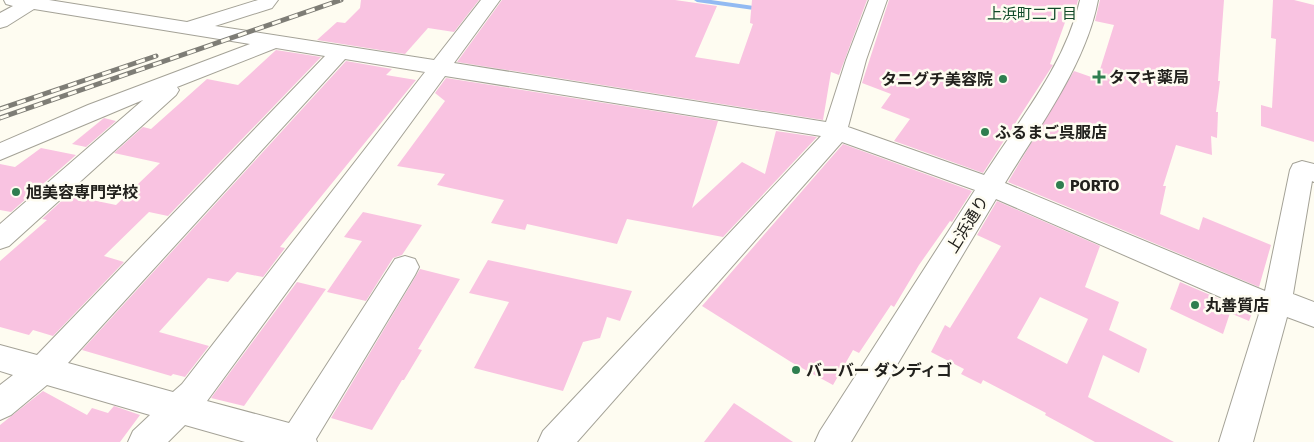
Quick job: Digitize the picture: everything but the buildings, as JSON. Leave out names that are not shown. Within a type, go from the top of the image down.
[{"type":"street","points":[[188,28],[265,4],[269,0]]},
{"type":"street","points":[[145,442],[193,394],[491,0]]},
{"type":"street","points":[[555,442],[833,138],[856,60],[878,0]]},
{"type":"street","name":"上浜通り","points":[[832,442],[1071,56],[1085,19],[1089,0]]},
{"type":"street","points":[[0,22],[21,1],[836,131],[989,187],[1276,304],[1314,315]]},
{"type":"street","points":[[0,152],[96,110],[275,41]]},
{"type":"street","points":[[0,405],[43,369],[340,52]]},
{"type":"street","points":[[0,239],[181,78]]},
{"type":"street","points":[[1236,442],[1276,304],[1302,170],[1314,173]]},
{"type":"street","points":[[0,358],[298,442],[405,267]]},
{"type":"waterway","points":[[697,0],[761,9]]},
{"type":"railway","points":[[0,118],[341,0]]},
{"type":"railway","points":[[0,109],[156,56]]},
{"type":"place","name":"タマキ薬局","points":[[1099,77]]},
{"type":"place","name":"タニグチ美容院","points":[[1003,79]]},
{"type":"place","name":"ふるまご呉服店","points":[[985,132]]},
{"type":"place","name":"PORTO","points":[[1060,185]]},
{"type":"place","name":"旭美容専門学校","points":[[16,192]]},
{"type":"place","name":"丸善質店","points":[[1195,305]]},
{"type":"place","name":"バーバー ダンディゴ","points":[[796,370]]},
{"type":"district","name":"上浜町二丁目","points":[[1032,14]]}]
